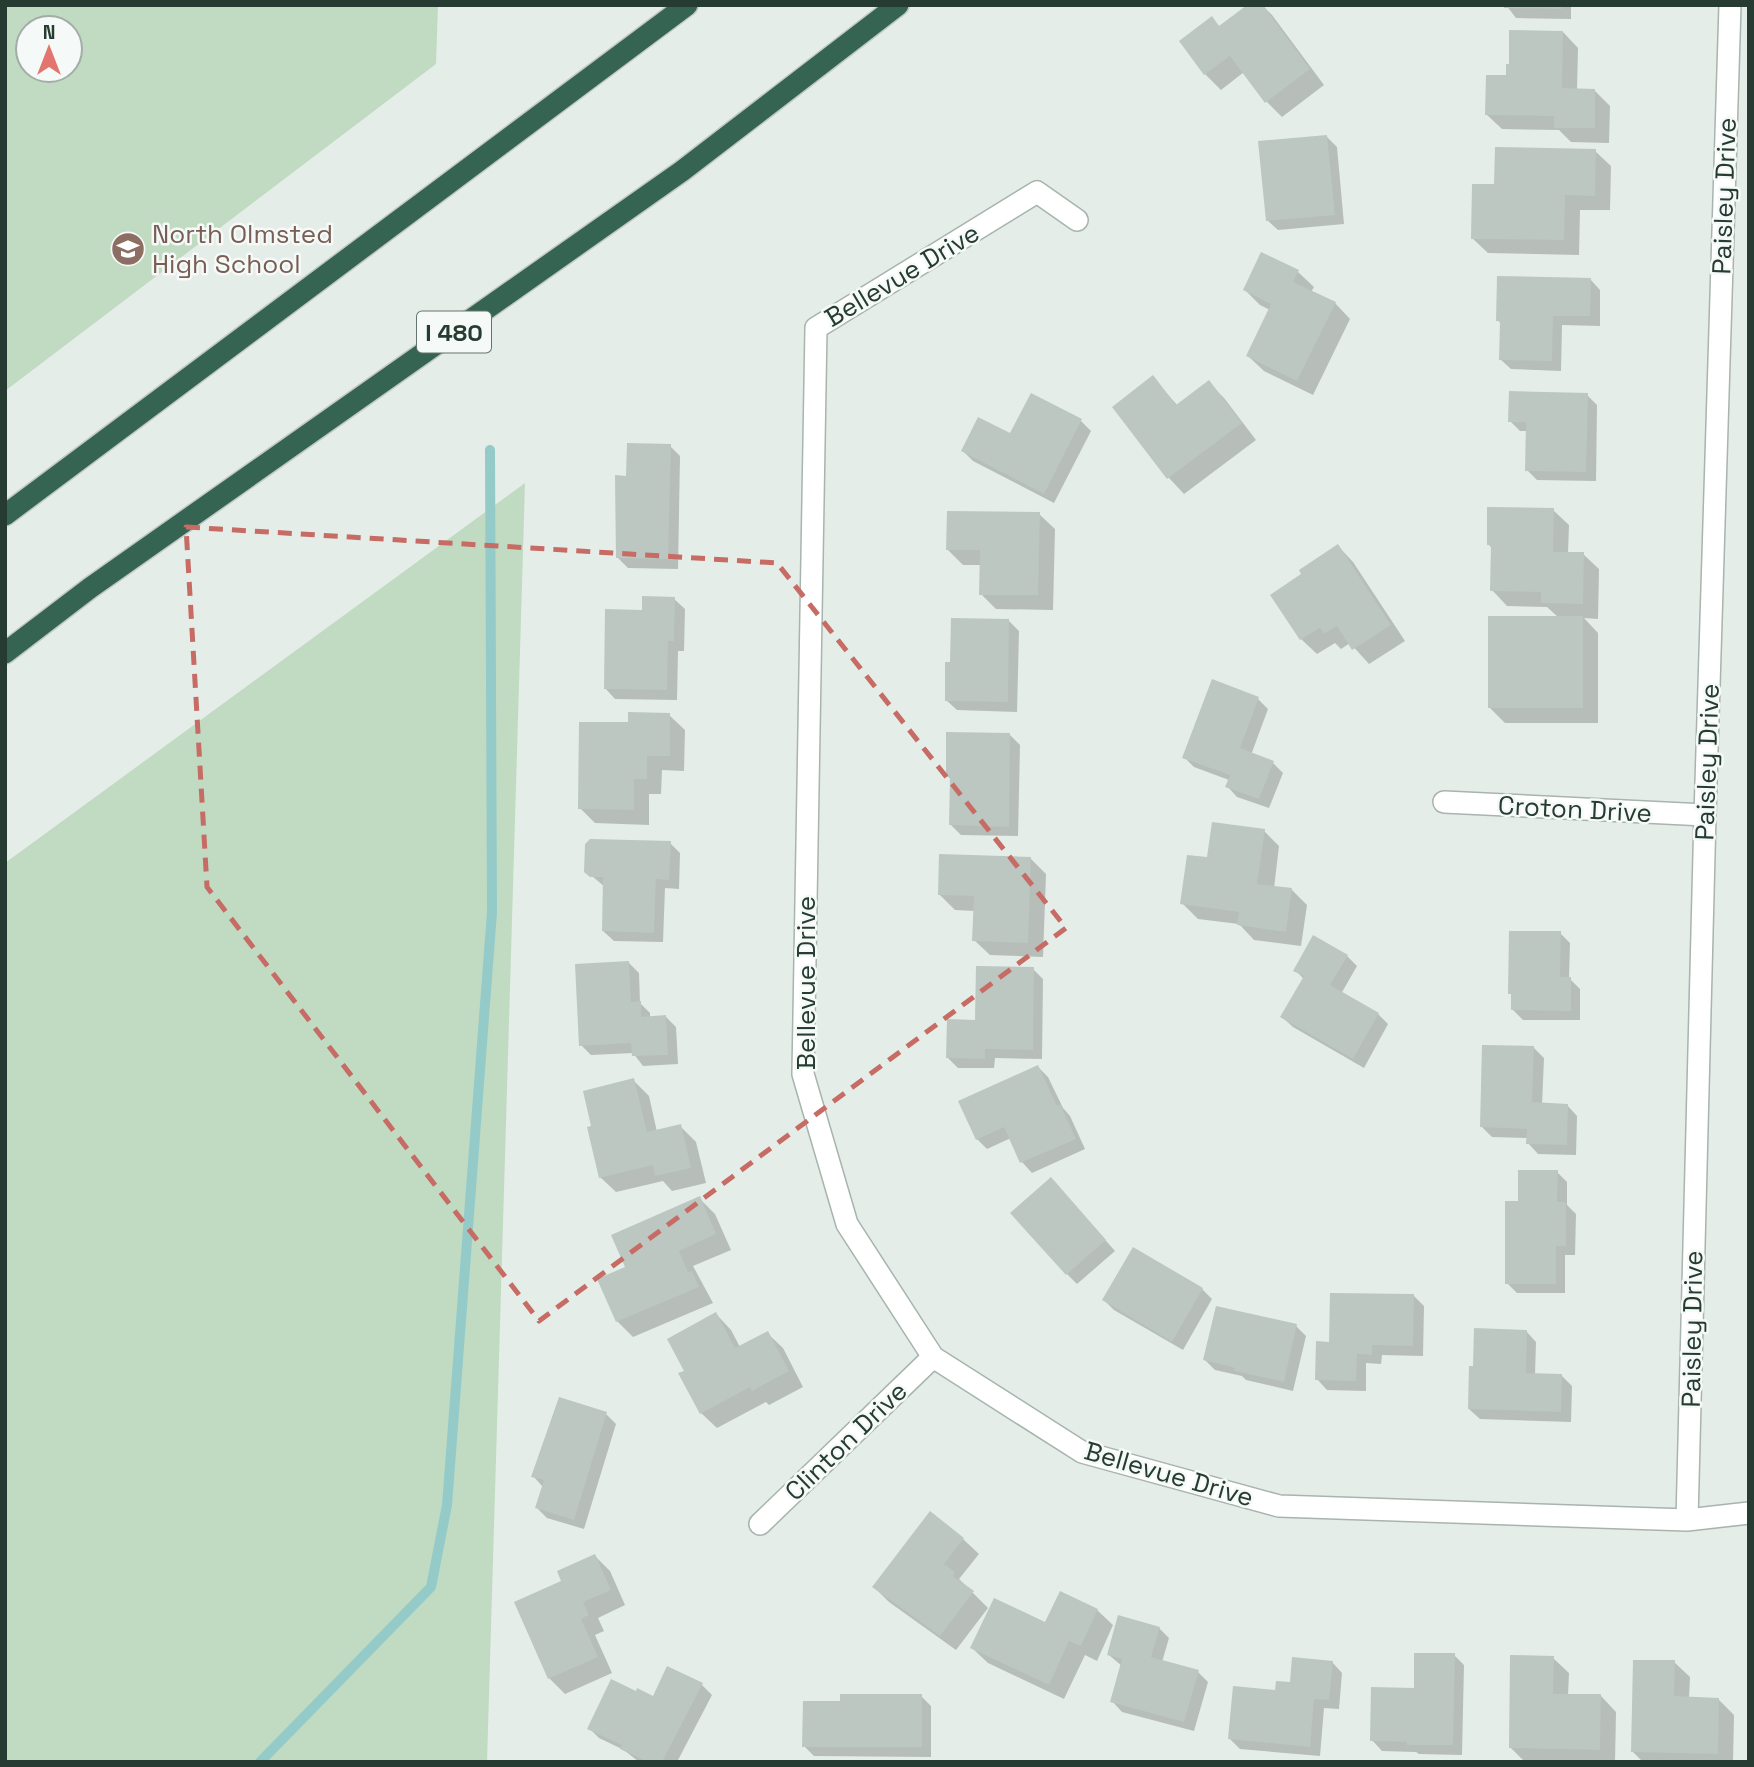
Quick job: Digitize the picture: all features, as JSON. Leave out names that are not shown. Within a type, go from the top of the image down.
[{"type":"highway","points":[[5,515],[687,5]]},
{"type":"highway","name":"I 480","points":[[5,653],[90,588],[682,171],[898,5]]},
{"type":"street","name":"Paisley Drive","points":[[1687,1520],[1730,5]]},
{"type":"street","name":"Bellevue Drive","points":[[1077,220],[1038,192],[816,328],[803,1074],[847,1224],[933,1357],[1083,1452],[1279,1506],[1687,1520],[1749,1513]]},
{"type":"street","name":"Croton Drive","points":[[1444,803],[1705,815]]},
{"type":"street","name":"Clinton Drive","points":[[760,1524],[933,1357]]},
{"type":"highlighted area","points":[[186,527],[777,563],[1066,928],[539,1321],[207,887]]},
{"type":"green space","name":"North Olmsted High School","points":[[5,5],[438,5],[436,64],[5,391]]},
{"type":"green space","points":[[525,483],[487,1762],[5,1762],[5,863]]},
{"type":"building","points":[[1247,5],[1263,5],[1310,69],[1265,103],[1230,56],[1204,75],[1179,41],[1212,16],[1219,26]]},
{"type":"building","points":[[1504,5],[1562,5],[1561,9],[1504,8]]},
{"type":"building","points":[[1509,30],[1563,31],[1562,88],[1595,89],[1595,128],[1554,128],[1554,116],[1485,115],[1486,75],[1506,75],[1506,64],[1509,64]]},
{"type":"building","points":[[1327,135],[1335,215],[1266,221],[1258,141]]},
{"type":"building","points":[[1495,147],[1596,149],[1595,196],[1565,195],[1564,240],[1471,239],[1472,184],[1494,184]]},
{"type":"building","points":[[1261,252],[1299,270],[1293,282],[1336,302],[1297,381],[1246,356],[1271,304],[1243,290]]},
{"type":"building","points":[[1497,276],[1591,278],[1590,316],[1553,316],[1552,361],[1499,360]]},
{"type":"building","points":[[1153,375],[1176,405],[1209,380],[1242,423],[1167,479],[1112,407]]},
{"type":"building","points":[[1509,391],[1588,393],[1586,472],[1525,471],[1526,422],[1508,422]]},
{"type":"building","points":[[1031,393],[1082,419],[1044,494],[961,451],[978,417],[1010,433]]},
{"type":"building","points":[[627,443],[671,444],[668,559],[616,558],[615,475],[626,476]]},
{"type":"building","points":[[1487,507],[1554,508],[1553,552],[1584,552],[1583,604],[1541,603],[1541,592],[1490,591],[1491,545],[1487,545]]},
{"type":"building","points":[[947,511],[1040,512],[1038,595],[979,595],[980,550],[946,550]]},
{"type":"building","points":[[1338,544],[1391,625],[1352,650],[1337,626],[1324,634],[1320,628],[1300,640],[1270,595],[1301,574],[1299,570]]},
{"type":"building","points":[[642,596],[675,597],[674,641],[668,641],[667,690],[604,689],[605,609],[642,610]]},
{"type":"building","points":[[1488,616],[1583,616],[1583,708],[1488,708]]},
{"type":"building","points":[[951,618],[1009,619],[1008,702],[945,701],[945,662],[950,662]]},
{"type":"building","points":[[1212,679],[1259,697],[1240,748],[1274,761],[1259,799],[1225,787],[1230,775],[1182,758]]},
{"type":"building","points":[[628,712],[670,713],[670,756],[647,756],[647,779],[634,779],[634,810],[578,809],[579,722],[628,722]]},
{"type":"building","points":[[946,732],[1010,733],[1009,827],[949,825],[950,777],[946,777]]},
{"type":"building","points":[[1212,822],[1265,829],[1257,884],[1292,888],[1286,932],[1237,925],[1239,912],[1180,904],[1187,855],[1207,857]]},
{"type":"building","points":[[590,839],[671,841],[669,880],[656,879],[654,933],[602,931],[603,877],[590,877],[584,872],[585,844]]},
{"type":"building","points":[[939,854],[1031,857],[1028,943],[972,941],[974,896],[938,895]]},
{"type":"building","points":[[1509,931],[1561,931],[1560,977],[1571,977],[1571,1011],[1511,1010],[1511,994],[1508,994]]},
{"type":"building","points":[[1313,935],[1348,955],[1330,985],[1379,1013],[1353,1059],[1280,1017],[1304,976],[1293,971]]},
{"type":"building","points":[[629,961],[631,1002],[641,1001],[641,1017],[666,1015],[668,1055],[632,1056],[631,1043],[579,1046],[575,964]]},
{"type":"building","points":[[976,966],[1034,967],[1033,1050],[985,1049],[985,1059],[946,1058],[947,1019],[975,1020]]},
{"type":"building","points":[[1482,1045],[1534,1046],[1532,1102],[1568,1104],[1567,1145],[1526,1144],[1527,1129],[1480,1127]]},
{"type":"building","points":[[1038,1065],[1076,1139],[1020,1163],[1004,1127],[976,1140],[958,1101]]},
{"type":"building","points":[[634,1078],[647,1132],[681,1124],[691,1168],[655,1176],[653,1165],[599,1178],[587,1127],[591,1126],[583,1091]]},
{"type":"building","points":[[1518,1170],[1558,1170],[1557,1202],[1566,1202],[1566,1246],[1556,1246],[1556,1284],[1505,1284],[1505,1201],[1518,1201]]},
{"type":"building","points":[[1051,1177],[1106,1240],[1066,1275],[1010,1213]]},
{"type":"building","points":[[700,1196],[716,1234],[679,1251],[688,1272],[692,1271],[699,1287],[616,1322],[597,1279],[625,1267],[611,1235]]},
{"type":"building","points":[[1133,1247],[1203,1288],[1172,1342],[1102,1300]]},
{"type":"building","points":[[1330,1293],[1414,1294],[1413,1346],[1372,1345],[1372,1355],[1357,1354],[1356,1381],[1315,1380],[1316,1341],[1329,1342]]},
{"type":"building","points":[[1216,1306],[1297,1324],[1284,1382],[1234,1371],[1235,1368],[1203,1360]]},
{"type":"building","points":[[716,1312],[735,1348],[768,1331],[789,1371],[752,1391],[750,1387],[700,1414],[678,1373],[684,1371],[667,1339]]},
{"type":"building","points":[[1474,1328],[1527,1330],[1526,1373],[1562,1374],[1561,1412],[1468,1409],[1469,1366],[1473,1366]]},
{"type":"building","points":[[559,1397],[607,1412],[574,1520],[535,1508],[544,1480],[531,1477]]},
{"type":"building","points":[[930,1511],[964,1538],[944,1564],[955,1572],[953,1576],[974,1591],[940,1636],[872,1587]]},
{"type":"building","points":[[595,1554],[611,1590],[583,1602],[589,1615],[581,1619],[598,1657],[548,1679],[514,1602],[561,1581],[557,1571]]},
{"type":"building","points":[[1060,1591],[1098,1609],[1081,1646],[1069,1641],[1049,1685],[970,1648],[994,1598],[1045,1622]]},
{"type":"building","points":[[1118,1615],[1160,1627],[1151,1657],[1199,1670],[1184,1722],[1110,1702],[1122,1659],[1107,1655]]},
{"type":"building","points":[[1414,1653],[1455,1653],[1453,1745],[1407,1745],[1407,1742],[1370,1741],[1371,1687],[1414,1688]]},
{"type":"building","points":[[1510,1655],[1554,1656],[1553,1694],[1601,1694],[1600,1750],[1509,1748]]},
{"type":"building","points":[[1292,1657],[1333,1661],[1329,1700],[1314,1699],[1310,1747],[1228,1739],[1233,1686],[1275,1690],[1276,1681],[1290,1682]]},
{"type":"building","points":[[1633,1660],[1675,1660],[1674,1696],[1719,1698],[1718,1754],[1631,1752]]},
{"type":"building","points":[[667,1666],[703,1683],[662,1762],[648,1762],[620,1749],[622,1745],[587,1729],[611,1679],[653,1696]]},
{"type":"building","points":[[840,1694],[922,1694],[922,1747],[802,1747],[803,1701],[840,1701]]},
{"type":"waterway","points":[[260,1762],[431,1587],[447,1505],[492,912],[490,450]]},
{"type":"place","name":"North Olmsted High School","points":[[128,249]]}]
